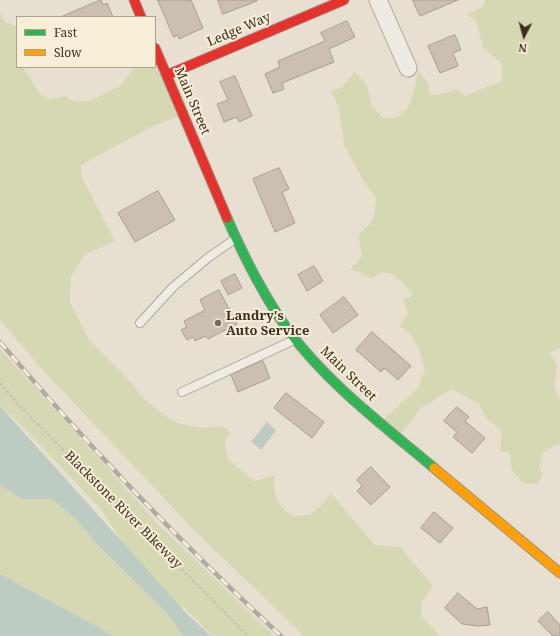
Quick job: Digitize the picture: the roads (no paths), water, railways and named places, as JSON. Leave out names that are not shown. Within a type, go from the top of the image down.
[{"type":"street","points":[[134,0],[141,16]]},
{"type":"street","name":"Ledge Way","points":[[167,75],[344,0]]},
{"type":"street","points":[[378,0],[408,68]]},
{"type":"street","name":"Main Street","points":[[156,50],[248,264],[272,306],[296,339],[330,377],[385,427],[560,573]]},
{"type":"lane","points":[[140,323],[173,286],[209,257],[236,239]]},
{"type":"lane","points":[[182,392],[296,339]]},
{"type":"railway","points":[[0,342],[101,456],[136,493],[208,566],[281,636]]},
{"type":"place","name":"Landry's Auto Service","points":[[218,323]]}]
